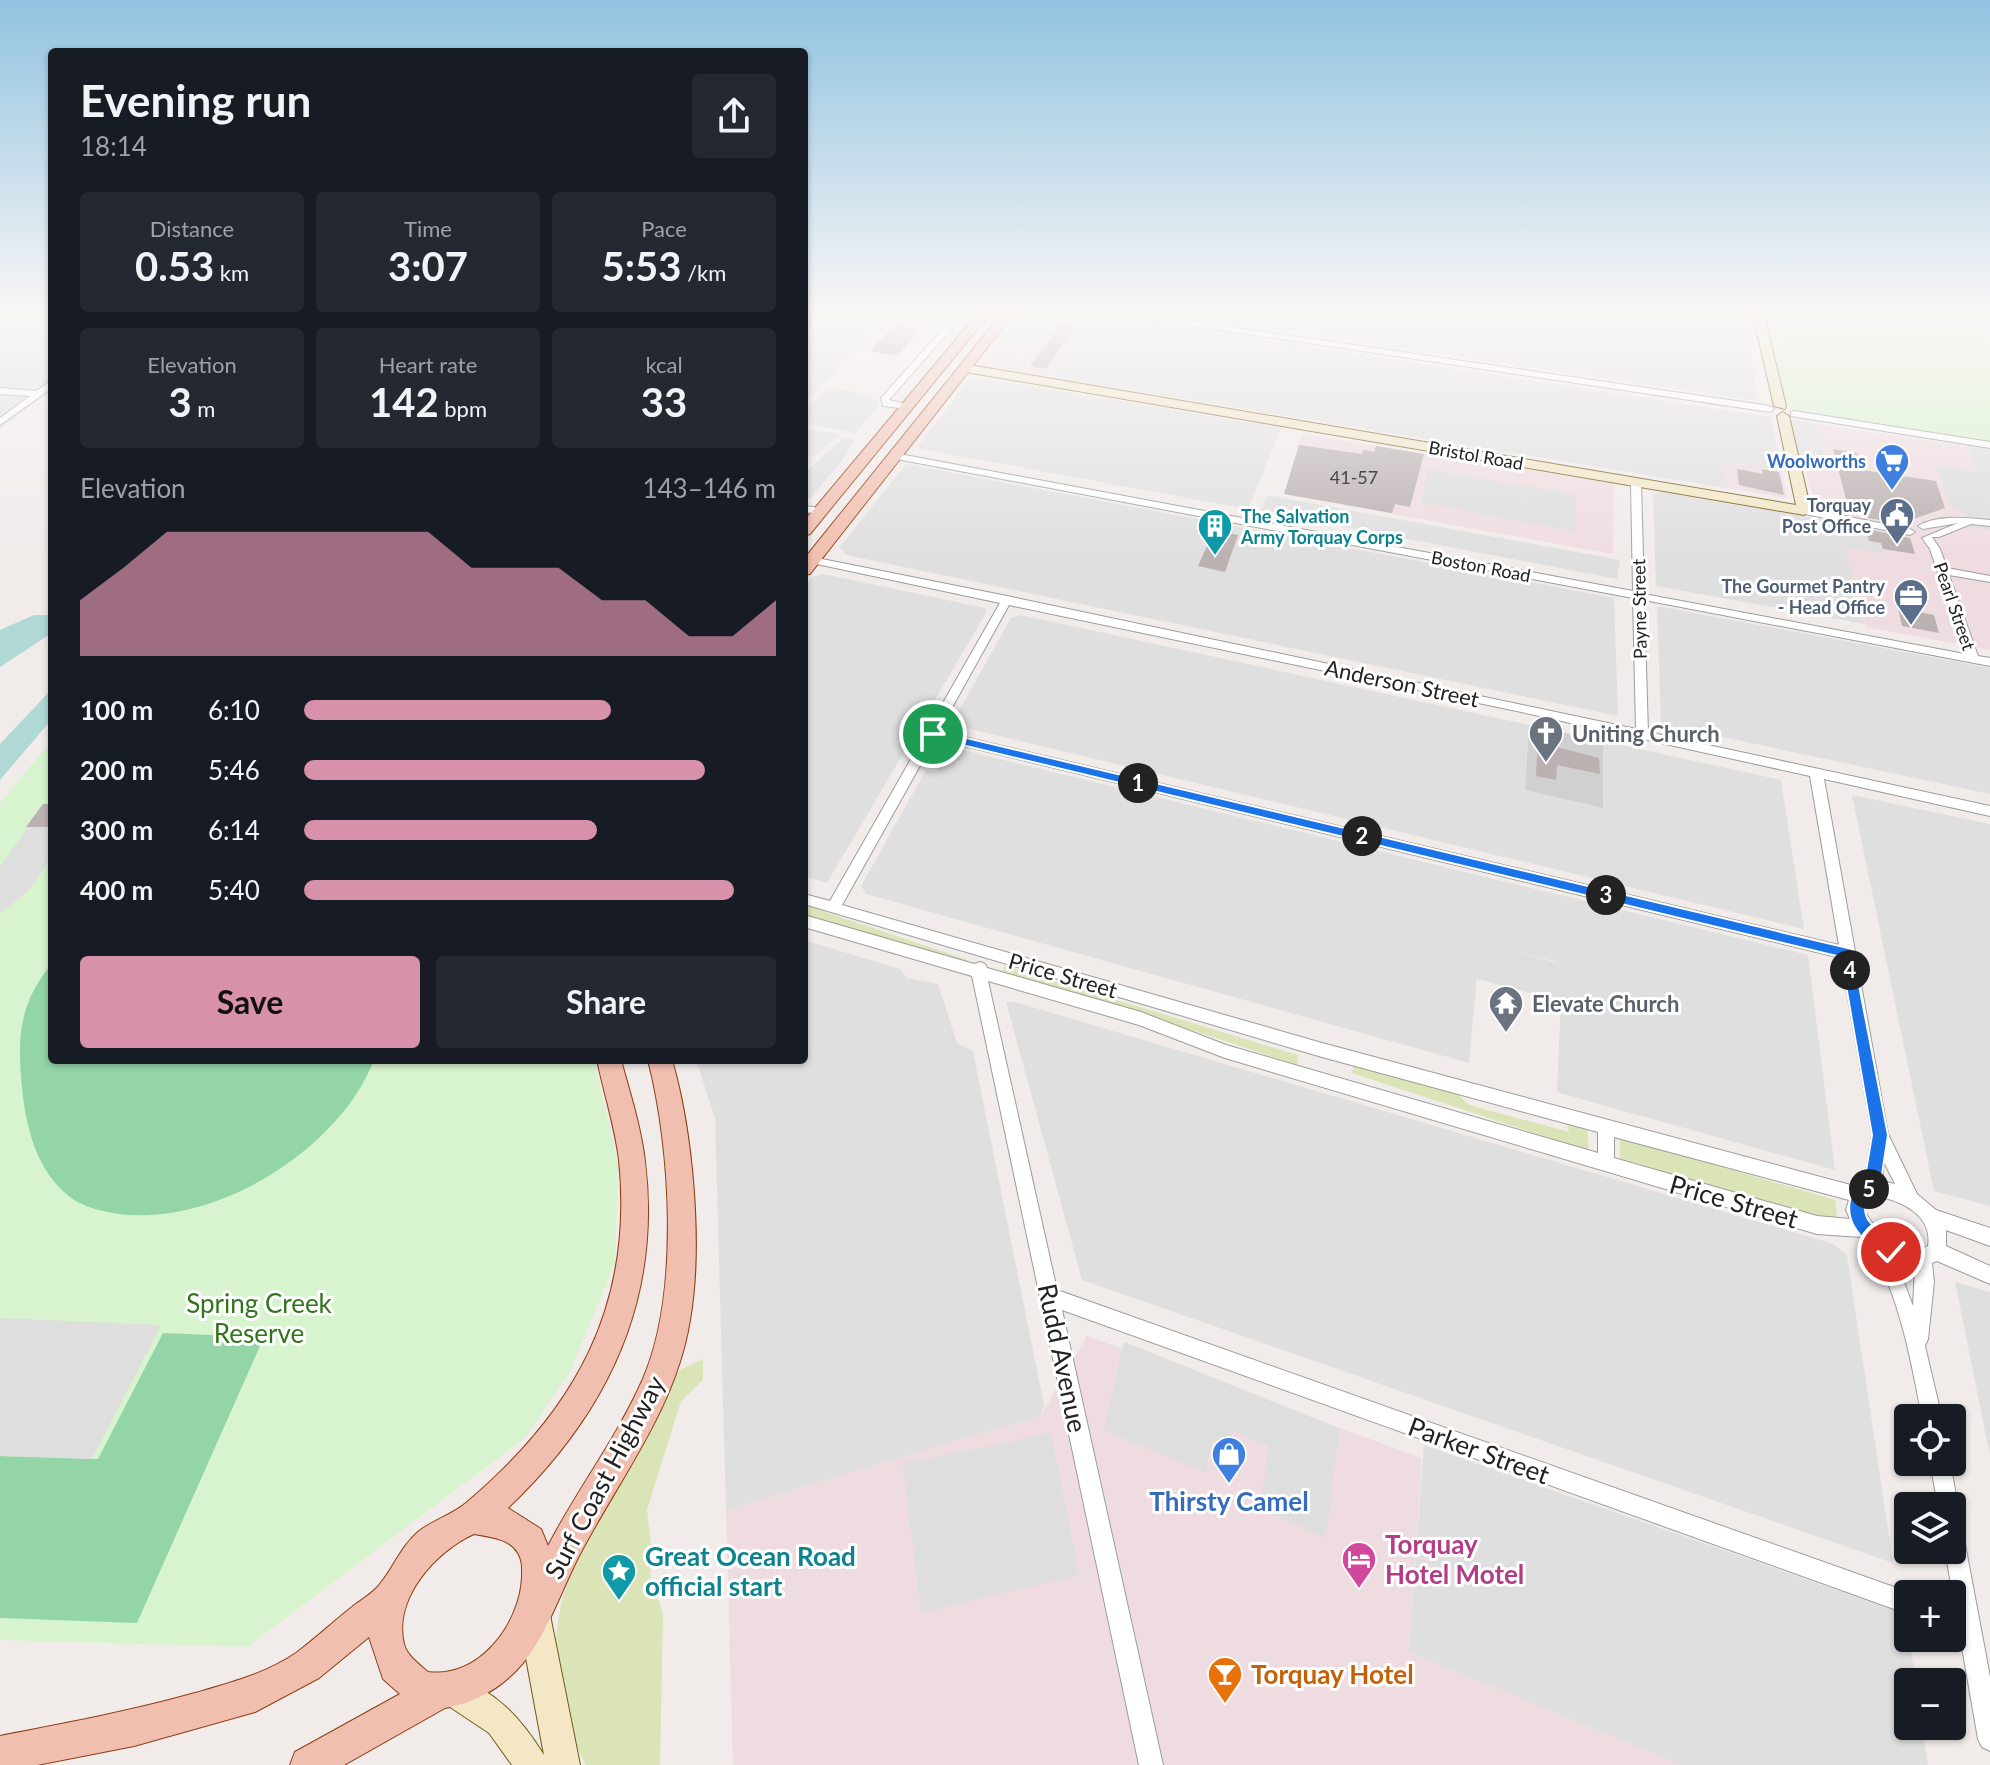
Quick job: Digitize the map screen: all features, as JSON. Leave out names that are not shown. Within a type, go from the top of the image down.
[{"type":"main road","points":[[812,510],[917,393]]},
{"type":"main road","points":[[808,562],[944,393]]},
{"type":"main road","points":[[812,510],[847,515]]},
{"type":"main road","points":[[474,1518],[532,1464],[576,1409],[603,1361],[621,1307],[631,1269],[635,1201],[631,1160],[610,1064]]},
{"type":"main road","name":"Surf Coast Highway","points":[[535,1611],[566,1545],[633,1431],[651,1395],[672,1339],[680,1293],[679,1196],[675,1132],[661,1064]]},
{"type":"main road","points":[[308,1765],[446,1690],[475,1682],[498,1667],[516,1647],[535,1611],[540,1582],[537,1558],[528,1539],[514,1525],[496,1518],[474,1518],[446,1529],[428,1542],[412,1560],[392,1596],[387,1631],[393,1662],[404,1677],[420,1687],[446,1690]]},
{"type":"main road","points":[[0,1754],[134,1728],[255,1694],[307,1666],[392,1596]]},
{"type":"street","points":[[29,393],[37,394]]},
{"type":"street","points":[[890,393],[884,400],[886,404],[906,407]]},
{"type":"street","name":"Bristol Road","points":[[1114,393],[1922,531],[1990,523]]},
{"type":"street","points":[[1663,393],[1990,445]]},
{"type":"street","points":[[1778,393],[1804,511]]},
{"type":"street","points":[[0,422],[37,394]]},
{"type":"street","name":"Boston Road","points":[[894,456],[1973,659]]},
{"type":"street","name":"Payne Street","points":[[1636,482],[1642,735]]},
{"type":"street","name":"Pearl Street","points":[[1922,531],[1935,549],[1973,659],[1990,662]]},
{"type":"street","name":"Anderson Street","points":[[808,563],[1007,599],[1990,811]]},
{"type":"street","points":[[1943,571],[1990,579]]},
{"type":"street","points":[[833,908],[1007,599]]},
{"type":"street","points":[[933,734],[1847,953]]},
{"type":"street","points":[[1816,772],[1880,1135],[1911,1199]]},
{"type":"street","name":"Price Street","points":[[808,900],[1322,1050],[1606,1126],[1865,1191],[1897,1191],[1931,1217],[1990,1237]]},
{"type":"street","name":"Price Street","points":[[808,922],[1141,1019],[1225,1051],[1817,1225],[1864,1229]]},
{"type":"street","points":[[979,973],[987,953]]},
{"type":"street","name":"Rudd Avenue","points":[[979,973],[1151,1765]]},
{"type":"street","points":[[1316,1078],[1322,1050]]},
{"type":"street","points":[[1606,1126],[1606,1163]]},
{"type":"street","points":[[1880,1135],[1865,1191],[1855,1210],[1864,1229],[1880,1245],[1902,1257],[1930,1255],[1990,1275]]},
{"type":"street","points":[[1919,1347],[1930,1255],[1939,1241],[1931,1217]]},
{"type":"street","points":[[1880,1245],[1898,1284],[1919,1347],[1929,1404]]},
{"type":"street","name":"Parker Street","points":[[1050,1297],[1894,1598]]},
{"type":"street","points":[[535,1611],[563,1765]]},
{"type":"street","points":[[1966,1642],[1990,1739]]},
{"type":"street","points":[[446,1690],[501,1721],[532,1765]]},
{"type":"shaded area","points":[[0,393],[48,393],[48,397],[43,396],[0,430]]},
{"type":"shaded area","points":[[821,393],[871,395],[880,405],[855,433],[808,424],[808,408]]},
{"type":"shaded area","points":[[959,393],[1074,393],[1281,428],[1248,509],[921,449],[919,445]]},
{"type":"shaded area","points":[[1150,393],[1615,393],[1771,417],[1782,471],[1723,462],[1726,488]]},
{"type":"shaded area","points":[[1706,393],[1756,393],[1757,401]]},
{"type":"shaded area","points":[[1791,420],[1817,424],[1828,465],[1799,461]]},
{"type":"shaded area","points":[[1817,424],[1990,450],[1990,650],[1866,627],[1836,511],[1815,507],[1804,461],[1828,465]]},
{"type":"shaded area","points":[[808,429],[840,434],[814,457],[808,456]]},
{"type":"shaded area","points":[[1302,434],[1614,484],[1613,554],[1284,494]]},
{"type":"shaded area","points":[[844,438],[854,440],[847,454],[810,499],[808,470]]},
{"type":"shaded area","points":[[1968,446],[1990,450],[1990,530],[1969,527],[1962,510],[1951,508],[1935,465],[1978,472]]},
{"type":"shaded area","points":[[1722,462],[1782,471],[1787,498],[1726,488]]},
{"type":"shaded area","points":[[906,464],[1614,598],[1618,716],[846,555],[840,547]]},
{"type":"shaded area","points":[[1428,469],[1576,495],[1576,531],[1421,503]]},
{"type":"shaded area","points":[[1660,492],[1839,522],[1865,624],[1656,586],[1653,495]]},
{"type":"shaded area","points":[[1267,495],[1620,560],[1617,579],[1261,511]]},
{"type":"shaded area","points":[[1841,527],[1866,531],[1869,541],[1881,543],[1884,553],[1846,548]]},
{"type":"shaded area","points":[[824,574],[985,608],[986,613],[827,883],[808,877],[808,582],[812,577]]},
{"type":"shaded area","points":[[1657,606],[1990,668],[1990,794],[1661,724]]},
{"type":"shaded area","points":[[1021,615],[1529,725],[1525,790],[1603,808],[1603,741],[1781,780],[1804,929],[958,726],[953,721],[1011,618]]},
{"type":"shaded area","points":[[1529,725],[1603,741],[1603,808],[1525,790]]},
{"type":"shaded area","points":[[950,747],[1808,955],[1835,1170],[1609,1107],[1609,1005],[1556,991],[1557,962],[1480,943],[1469,1063],[866,894],[861,886],[926,770],[936,772]]},
{"type":"shaded area","points":[[1852,795],[1990,824],[1990,1206],[1934,1191]]},
{"type":"shaded area","points":[[28,827],[48,827],[48,863],[28,891],[0,914],[0,867]]},
{"type":"shaded area","points":[[808,941],[900,969],[907,978],[938,984],[957,1043],[973,1051],[1044,1405],[1041,1416],[726,1510],[715,1118],[697,1064],[808,1064]]},
{"type":"shaded area","points":[[1480,942],[1557,963],[1557,991],[1609,1005],[1609,1107],[1557,1092],[1561,1001],[1477,979]]},
{"type":"shaded area","points":[[1006,1002],[1015,1002],[1834,1244],[1847,1255],[1893,1563],[1082,1280]]},
{"type":"shaded area","points":[[1955,1282],[1990,1292],[1990,1456]]},
{"type":"shaded area","points":[[0,1318],[161,1325],[92,1459],[0,1456]]},
{"type":"shaded area","points":[[1087,1336],[1422,1458],[1408,1652],[1681,1765],[733,1765],[726,1510],[1041,1416]]},
{"type":"shaded area","points":[[1124,1342],[1339,1428],[1326,1538],[1260,1509],[1269,1446],[1233,1431],[1230,1448],[1212,1441],[1206,1473],[1104,1430]]},
{"type":"shaded area","points":[[1051,1433],[1079,1575],[921,1613],[903,1464]]},
{"type":"shaded area","points":[[1424,1445],[1894,1610],[1894,1652],[1911,1652],[1914,1668],[1894,1668],[1894,1740],[1924,1740],[1928,1765],[1681,1765],[1408,1652]]},
{"type":"green space","points":[[1990,393],[1990,441],[1796,410],[1781,395]]},
{"type":"green space","name":"Spring Creek Reserve","points":[[48,745],[48,1064],[595,1064],[618,1162],[615,1263],[571,1369],[526,1437],[247,1647],[0,1640],[0,803]]},
{"type":"green space","points":[[808,906],[968,960],[966,964],[808,917]]},
{"type":"green space","points":[[1004,966],[1298,1055],[1297,1065],[1147,1015],[1003,973]]},
{"type":"green space","points":[[48,968],[48,1064],[372,1064],[357,1093],[333,1124],[304,1151],[270,1175],[233,1194],[195,1208],[156,1215],[119,1214],[97,1209],[76,1201],[54,1181],[39,1157],[26,1116],[20,1069],[21,1036],[27,1007]]},
{"type":"green space","points":[[1354,1065],[1458,1094],[1469,1105],[1569,1132],[1567,1122],[1587,1128],[1589,1151],[1352,1073]]},
{"type":"green space","points":[[1620,1137],[1835,1200],[1838,1223],[1620,1158]]},
{"type":"green space","points":[[163,1333],[264,1337],[137,1623],[0,1618],[0,1456],[98,1459]]},
{"type":"green space","points":[[703,1359],[703,1380],[681,1401],[647,1510],[652,1553],[650,1576],[663,1613],[660,1765],[586,1765],[564,1712],[558,1684],[557,1629],[570,1574],[596,1522],[635,1459],[673,1379],[680,1370]]},
{"type":"water","points":[[34,615],[48,615],[48,636],[0,667],[0,630]]},
{"type":"water","points":[[48,693],[48,724],[0,780],[0,744]]},
{"type":"building","points":[[1299,445],[1362,454],[1363,450],[1374,452],[1376,446],[1424,454],[1410,507],[1395,504],[1392,513],[1284,494]]},
{"type":"building","name":"Woolworths","points":[[1833,449],[1857,453],[1862,470],[1936,481],[1945,508],[1905,522],[1906,525],[1863,517],[1861,510],[1847,503]]},
{"type":"building","points":[[1737,469],[1763,474],[1762,469],[1779,472],[1784,495],[1739,485]]},
{"type":"building","name":"Torquay Post Office","points":[[1866,529],[1910,538],[1915,554],[1883,549],[1881,543],[1869,541]]},
{"type":"building","name":"The Salvation Army Torquay Corps","points":[[1214,530],[1238,535],[1225,572],[1198,566]]},
{"type":"building","points":[[1898,608],[1934,615],[1939,633],[1902,626]]},
{"type":"building","points":[[1538,742],[1599,758],[1600,774],[1557,765],[1556,780],[1536,776]]},
{"type":"building","points":[[43,804],[48,804],[48,827],[26,827]]},
{"type":"place","name":"Woolworths","points":[[1892,492]]},
{"type":"place","name":"Torquay Post Office","points":[[1897,546]]},
{"type":"place","name":"The Salvation Army Torquay Corps","points":[[1215,557]]},
{"type":"place","name":"The Gourmet Pantry - Head Office","points":[[1911,627]]},
{"type":"place","name":"Uniting Church","points":[[1546,764]]},
{"type":"place","name":"Elevate Church","points":[[1506,1034]]},
{"type":"place","name":"Thirsty Camel","points":[[1229,1485]]},
{"type":"place","name":"Torquay Hotel Motel","points":[[1359,1590]]},
{"type":"place","name":"Great Ocean Road official start","points":[[619,1602]]},
{"type":"place","name":"Torquay Hotel","points":[[1225,1705]]},
{"type":"route","points":[[933,734],[1847,953],[1880,1135],[1872,1188],[1859,1195],[1855,1210],[1864,1229],[1891,1252]]}]
